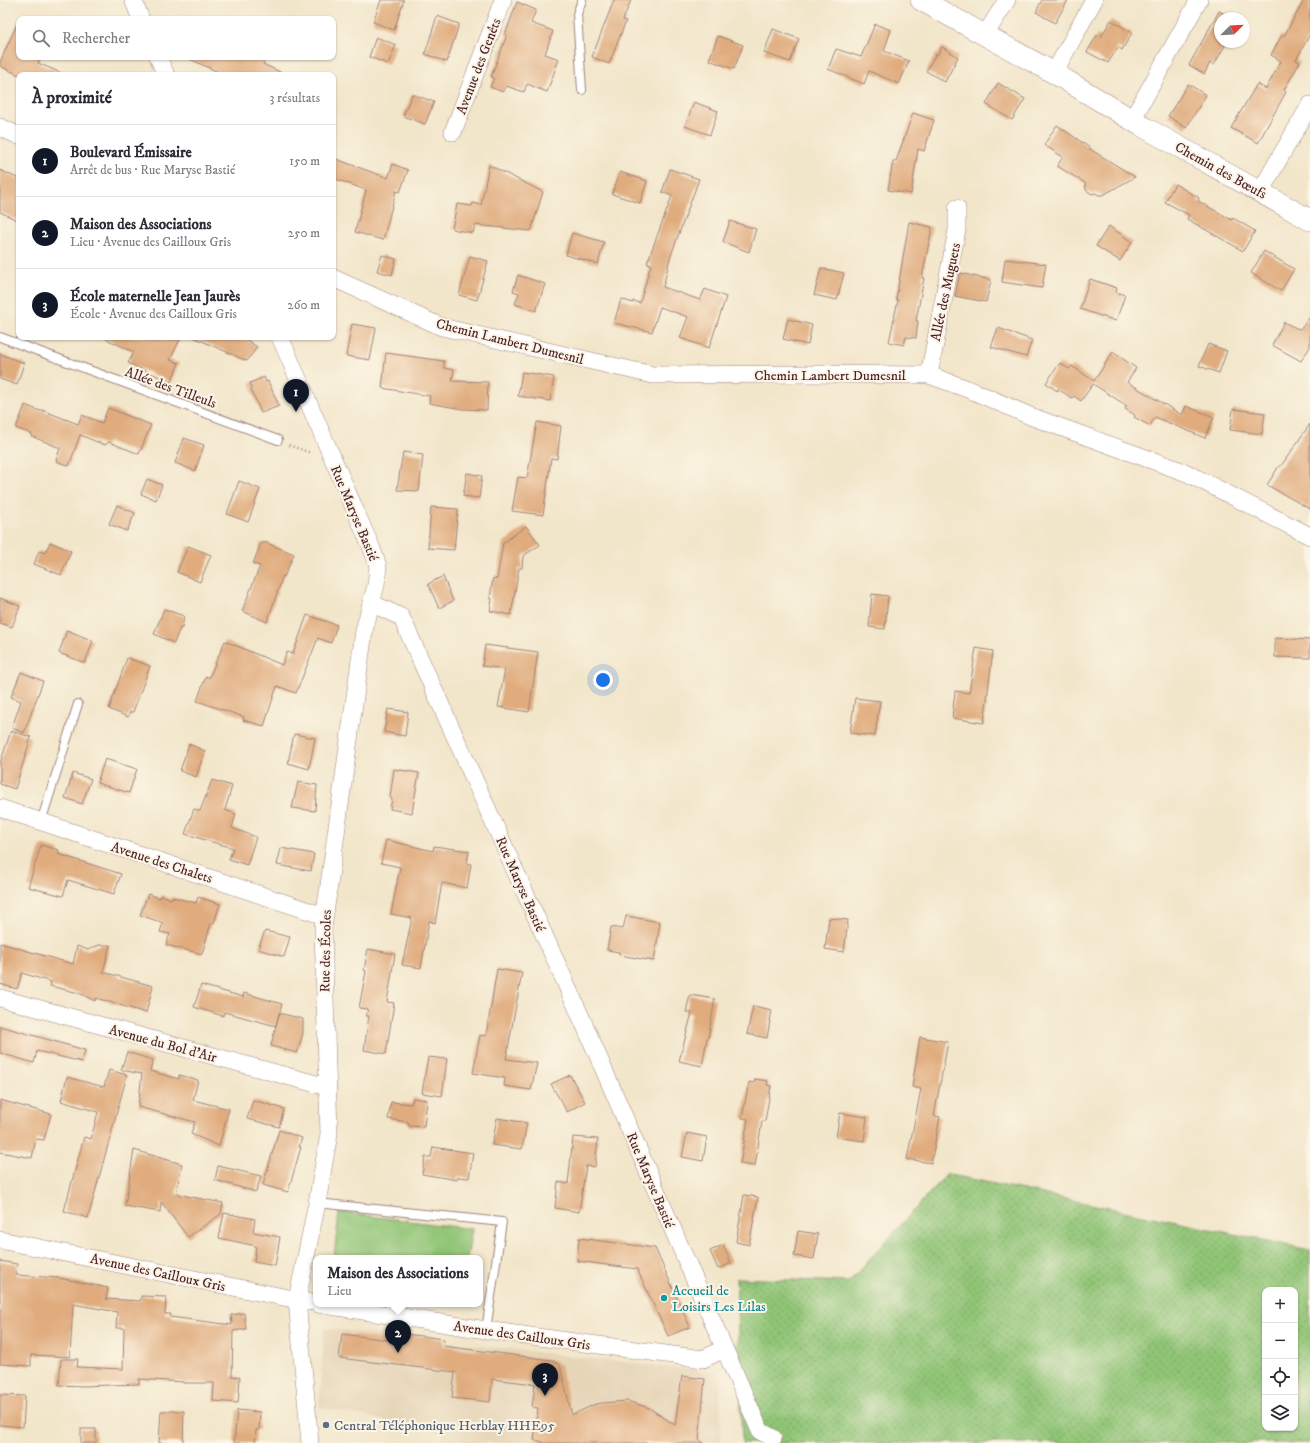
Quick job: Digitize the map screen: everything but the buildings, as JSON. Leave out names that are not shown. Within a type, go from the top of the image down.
[{"type":"street","points":[[133,0],[140,16]]},
{"type":"street","name":"Avenue des Genêts","points":[[453,132],[503,0]]},
{"type":"street","name":"Chemin des Bœufs","points":[[922,0],[1054,73],[1132,120],[1310,220]]},
{"type":"street","points":[[985,35],[1007,0]]},
{"type":"street","points":[[1054,73],[1094,0]]},
{"type":"street","points":[[1132,120],[1199,0]]},
{"type":"street","points":[[159,60],[165,72]]},
{"type":"street","points":[[1260,192],[1309,110]]},
{"type":"street","points":[[0,127],[16,135]]},
{"type":"street","name":"Allée des Muguets","points":[[929,375],[957,230],[957,208]]},
{"type":"street","name":"Chemin Lambert Dumesnil","points":[[336,279],[442,327],[653,375],[929,375],[973,391],[1030,416],[1187,473],[1310,536]]},
{"type":"street","name":"Rue Maryse Bastié","points":[[281,340],[378,566],[376,585],[371,602],[400,617],[404,623],[585,1026],[760,1431],[773,1438]]},
{"type":"street","name":"Rue des Écoles","points":[[310,1443],[297,1300],[317,1203],[329,1134],[323,936],[324,916],[364,631],[371,602]]},
{"type":"street","name":"Avenue des Chalets","points":[[0,808],[324,916]]},
{"type":"street","name":"Avenue du Bol d'Air","points":[[0,998],[327,1087]]},
{"type":"street","name":"Avenue des Cailloux Gris","points":[[0,1240],[313,1303]]},
{"type":"street","name":"Avenue des Cailloux Gris","points":[[336,1307],[486,1330],[703,1359],[724,1349]]},
{"type":"lane","points":[[582,0],[577,14],[582,90]]},
{"type":"lane","name":"Allée des Tilleuls","points":[[0,337],[278,440]]},
{"type":"lane","points":[[41,822],[78,704]]},
{"type":"lane","points":[[317,1203],[502,1222],[486,1330]]},
{"type":"path","points":[[278,440],[334,461]]},
{"type":"shaded area","points":[[324,1328],[720,1373],[721,1443],[442,1443],[443,1432],[319,1407]]},
{"type":"green space","points":[[947,1174],[1310,1250],[1310,1443],[742,1443],[736,1278],[849,1282]]},
{"type":"green space","points":[[339,1212],[472,1229],[468,1255],[334,1255]]},
{"type":"place","name":"Boulevard Émissaire","points":[[296,412]]},
{"type":"place","name":"Accueil de Loisirs Les Lilas","points":[[664,1298]]},
{"type":"place","name":"Maison des Associations","points":[[398,1353]]},
{"type":"place","name":"École maternelle Jean Jaurès","points":[[545,1396]]},
{"type":"place","name":"Central Téléphonique Herblay HHE95","points":[[326,1425]]}]
